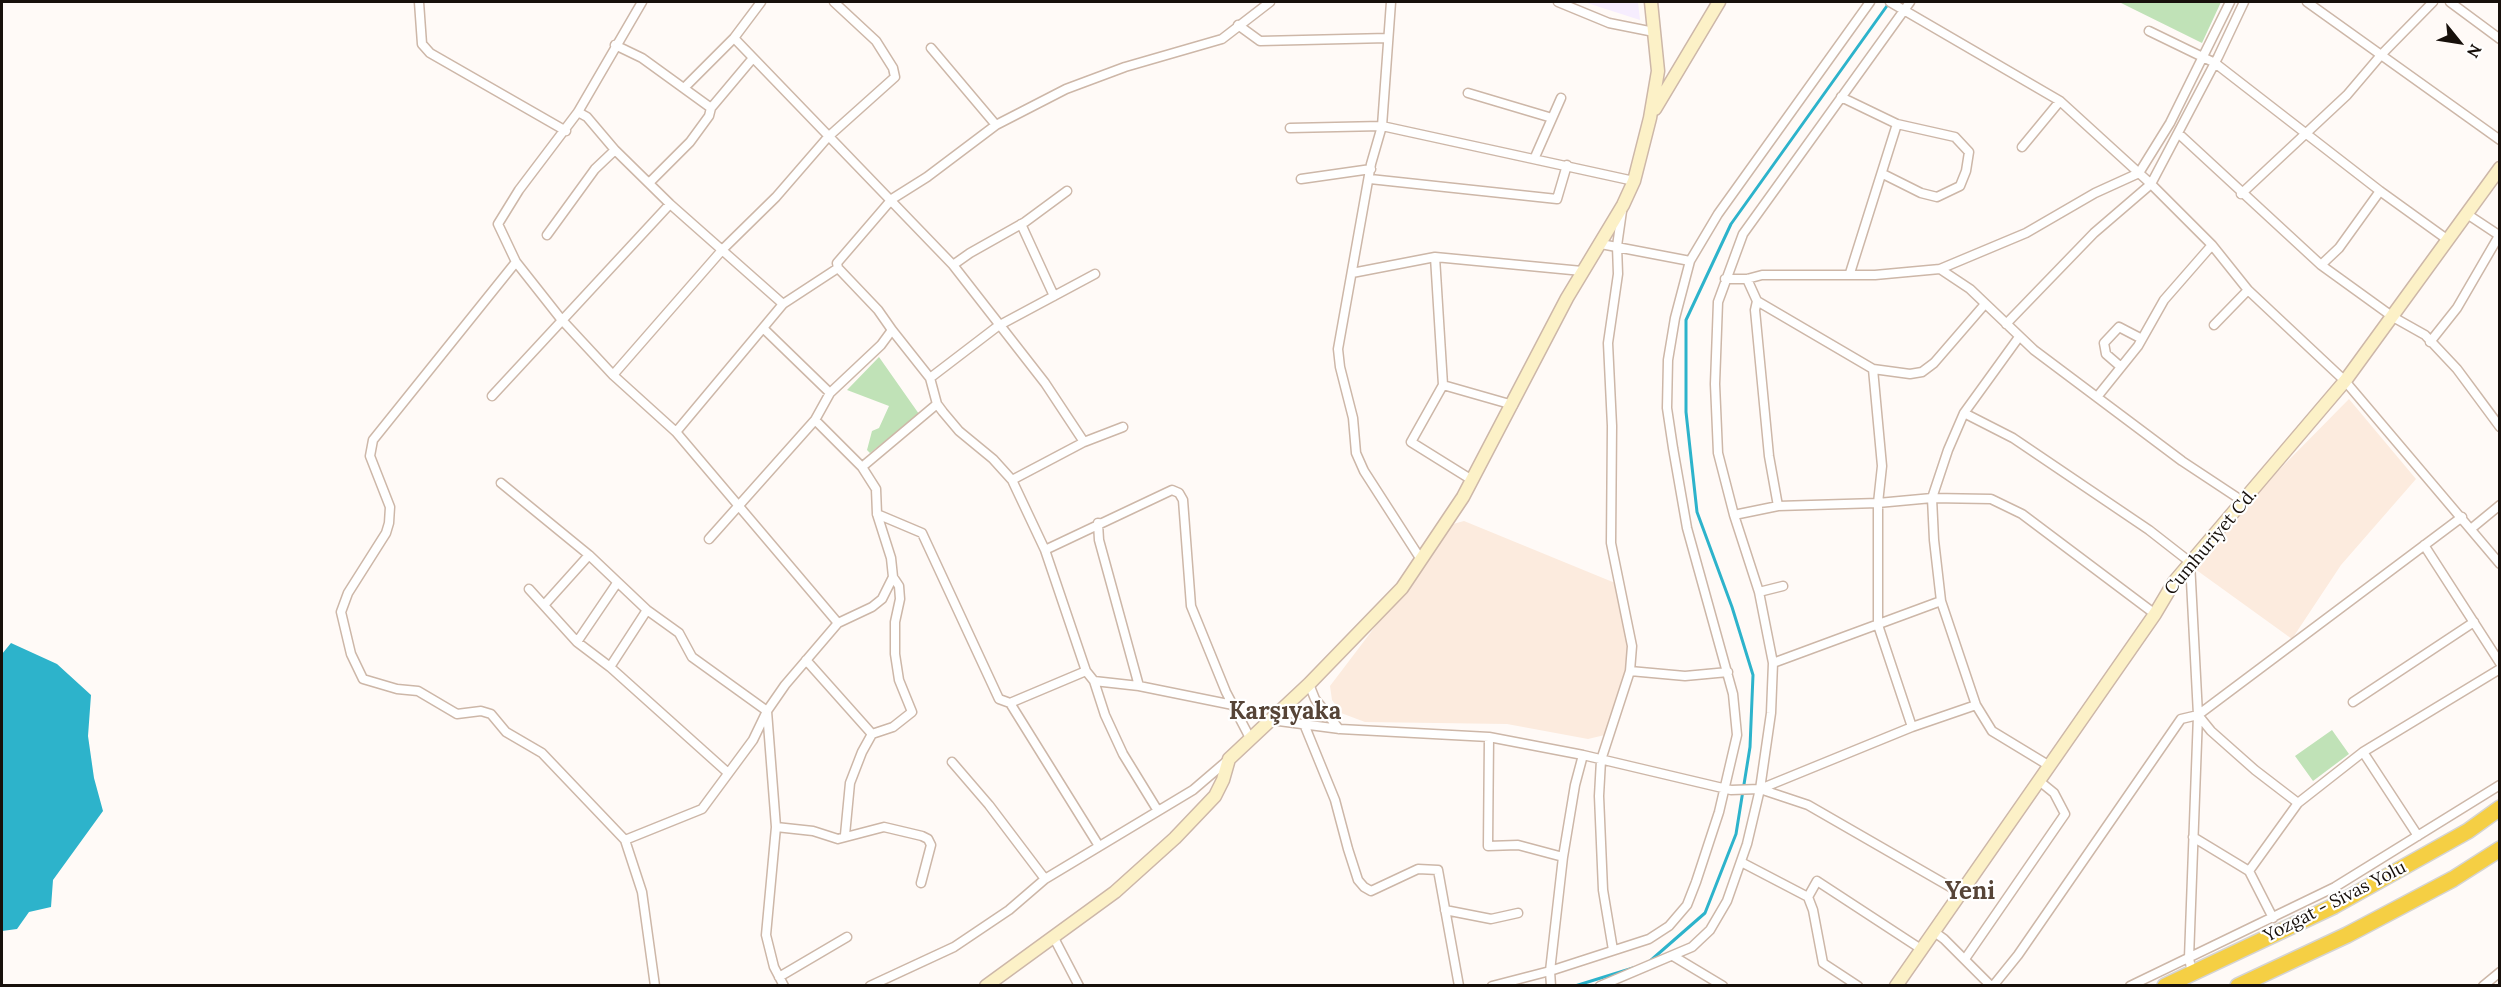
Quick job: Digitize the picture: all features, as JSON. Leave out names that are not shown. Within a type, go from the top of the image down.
[{"type":"highway","name":"Yozgat - Sivas Yolu","points":[[2165,986],[2190,965],[2334,906],[2468,831],[2499,808]]},
{"type":"highway","name":"Yozgat - Sivas Yolu","points":[[2238,986],[2400,907],[2453,879],[2499,849]]},
{"type":"street","points":[[420,2],[422,44],[430,53],[566,131]]},
{"type":"street","points":[[642,2],[566,131],[519,190],[498,224],[516,262],[561,319],[613,375],[676,432],[838,623]]},
{"type":"street","points":[[684,88],[723,46],[734,38],[761,2]]},
{"type":"street","points":[[613,375],[723,249],[776,197],[828,137],[895,77],[893,68],[876,40],[834,2]]},
{"type":"street","points":[[1158,811],[1124,754],[1105,716],[1094,681],[1086,672],[1045,550],[1012,480],[993,459],[959,431],[937,404],[930,378],[878,309],[838,268],[837,263],[892,199],[927,177],[996,125],[1066,89],[1125,67],[1222,39],[1257,6],[1270,2]]},
{"type":"street","points":[[1391,2],[1382,126],[1338,350],[1353,418],[1356,453],[1364,471],[1420,558]]},
{"type":"street","points":[[1558,2],[1609,23],[1654,32]]},
{"type":"street","points":[[870,986],[954,947],[1009,910],[1045,879],[1192,790],[1251,740],[1402,588],[1472,480],[1582,271],[1601,244],[1634,181],[1650,118],[1658,71],[1652,2]]},
{"type":"street","points":[[1650,118],[1719,2]]},
{"type":"street","points":[[1492,986],[1551,978],[1613,950],[1649,939],[1668,926],[1687,905],[1729,788],[1737,735],[1736,709],[1728,672],[1687,528],[1667,408],[1668,360],[1677,308],[1690,261],[1736,186],[1870,2]]},
{"type":"street","points":[[1890,2],[2060,101],[2151,184],[2212,245],[2248,290],[2345,381],[2472,528],[2499,564]]},
{"type":"street","points":[[1600,986],[1692,947],[1710,930],[1727,901],[1741,862],[1760,789],[1771,713],[1773,663],[1760,592],[1734,515],[1717,441],[1716,328],[1718,302],[1743,234],[1910,2]]},
{"type":"street","points":[[1725,279],[1747,279],[1762,274],[1875,275],[1940,269],[2026,233],[2095,193],[2139,173],[2170,123],[2230,2]]},
{"type":"street","points":[[2006,324],[2094,233],[2151,184],[2215,63],[2244,2]]},
{"type":"street","points":[[2307,2],[2499,140]]},
{"type":"street","points":[[2241,194],[2347,95],[2381,55],[2433,2]]},
{"type":"street","points":[[2450,2],[2499,39]]},
{"type":"street","points":[[1238,25],[1260,41],[1388,38]]},
{"type":"street","points":[[2149,31],[2215,63],[2307,132],[2380,191],[2448,240]]},
{"type":"street","points":[[734,38],[828,137],[892,199],[953,265],[1045,383],[1084,442]]},
{"type":"street","points":[[615,45],[642,58],[711,108]]},
{"type":"street","points":[[931,48],[996,125]]},
{"type":"street","points":[[650,182],[690,142],[709,116],[711,108],[753,58]]},
{"type":"street","points":[[1468,93],[1552,118]]},
{"type":"street","points":[[1841,97],[1897,124],[1955,137],[1969,152],[1966,171],[1960,186],[1937,197],[1921,193],[1883,174]]},
{"type":"street","points":[[1535,157],[1561,98]]},
{"type":"street","points":[[2022,147],[2060,101]]},
{"type":"street","points":[[578,112],[587,117],[615,150],[670,204],[783,304]]},
{"type":"street","points":[[1850,273],[1897,124]]},
{"type":"street","points":[[1290,128],[1382,126],[1535,157],[1634,181]]},
{"type":"street","points":[[2178,134],[2241,194],[2322,265],[2430,342],[2457,369],[2499,427]]},
{"type":"street","points":[[548,235],[595,169],[615,150]]},
{"type":"street","points":[[1301,179],[1371,174],[1557,200],[1567,165]]},
{"type":"street","name":"Cumhuriyet Cd.","points":[[1896,986],[2190,562],[2244,502],[2345,381],[2499,168]]},
{"type":"street","points":[[953,265],[970,252],[1021,224],[1067,191]]},
{"type":"street","points":[[2322,265],[2344,243],[2380,191]]},
{"type":"street","points":[[492,396],[670,204]]},
{"type":"street","points":[[1613,950],[1604,890],[1599,796],[1601,760],[1630,671],[1632,646],[1611,543],[1612,426],[1608,344],[1618,274],[1617,246],[1623,205]]},
{"type":"street","points":[[2430,342],[2457,308],[2499,235],[2467,214]]},
{"type":"street","points":[[1021,224],[1054,296]]},
{"type":"street","points":[[1601,244],[1690,261]]},
{"type":"street","points":[[2097,397],[2142,339],[2164,300],[2212,245]]},
{"type":"street","points":[[1352,273],[1435,257],[1582,271]]},
{"type":"street","points":[[1435,257],[1443,385],[1411,442],[1472,480]]},
{"type":"street","points":[[516,262],[373,440],[370,456],[390,507],[389,523],[386,533],[344,601],[341,612],[343,623],[351,654],[363,679],[397,689],[418,691],[457,714],[487,711],[506,732],[542,753],[625,840],[642,892],[655,986]]},
{"type":"street","points":[[676,432],[783,304],[838,268]]},
{"type":"street","points":[[1940,269],[1970,289],[2019,337],[2097,397],[2182,461],[2244,502]]},
{"type":"street","points":[[930,378],[999,326],[1095,274]]},
{"type":"street","points":[[1747,279],[1757,301],[1755,310],[1769,456],[1778,506]]},
{"type":"street","points":[[2214,325],[2248,290]]},
{"type":"street","points":[[1757,301],[1766,304],[1830,346],[1872,369],[1910,374],[1922,372],[1934,363],[1985,304]]},
{"type":"street","points":[[2121,367],[2106,354],[2104,343],[2119,327],[2142,339]]},
{"type":"street","points":[[764,329],[830,393]]},
{"type":"street","points":[[709,539],[815,420],[830,393],[881,345],[892,330]]},
{"type":"street","points":[[2019,337],[1964,413],[1932,498],[1941,601],[1976,705],[1992,731],[2048,765]]},
{"type":"street","points":[[1872,369],[1882,466],[1878,503],[1878,625],[1912,727]]},
{"type":"street","points":[[1443,385],[1513,405]]},
{"type":"street","points":[[862,467],[937,404]]},
{"type":"street","points":[[1964,413],[2013,438],[2149,530],[2190,562],[2198,715],[2190,965]]},
{"type":"street","points":[[625,840],[702,809],[727,772],[753,740],[767,711],[806,660],[838,623],[872,607],[890,589],[893,577],[891,558],[877,514],[876,489],[862,467],[815,420]]},
{"type":"street","points":[[1012,480],[1084,442],[1123,427]]},
{"type":"street","points":[[501,483],[589,555],[647,610],[679,633],[692,657],[767,711],[776,828],[766,935],[774,968],[782,981],[847,937]]},
{"type":"street","points":[[1045,550],[1172,490],[1179,493],[1183,500],[1191,606],[1233,705],[1251,740]]},
{"type":"street","points":[[1734,515],[1778,506],[1878,503],[1932,498],[1991,499],[2022,514],[2155,614]]},
{"type":"street","points":[[2472,528],[2499,505]]},
{"type":"street","points":[[877,514],[922,533],[994,694],[999,699],[1010,703],[1099,846]]},
{"type":"street","points":[[1933,931],[1965,958],[1992,986],[2018,955],[2181,718],[2198,715],[2462,517]]},
{"type":"street","points":[[1098,524],[1099,540],[1139,686]]},
{"type":"street","points":[[2424,545],[2499,663]]},
{"type":"street","points":[[545,604],[589,555]]},
{"type":"street","points":[[845,835],[850,783],[872,734],[893,727],[912,712],[899,680],[895,654],[895,622],[900,599],[899,586],[893,577]]},
{"type":"street","points":[[577,642],[618,583]]},
{"type":"street","points":[[1760,592],[1783,586]]},
{"type":"street","points":[[530,589],[545,604],[552,618],[577,642],[610,667],[727,772]]},
{"type":"street","points":[[1773,663],[1941,601]]},
{"type":"street","points":[[610,667],[647,610]]},
{"type":"street","points":[[2353,702],[2474,622]]},
{"type":"street","points":[[806,660],[872,734]]},
{"type":"street","points":[[2249,871],[2298,803],[2362,752],[2499,669]]},
{"type":"street","points":[[1630,671],[1685,676],[1728,672]]},
{"type":"street","points":[[1010,703],[1086,672]]},
{"type":"street","points":[[1094,681],[1139,686],[1233,705]]},
{"type":"street","points":[[1309,684],[1315,699],[1340,729]]},
{"type":"street","points":[[1760,789],[1912,727],[1976,705]]},
{"type":"street","points":[[2198,715],[2211,731],[2255,770],[2298,803]]},
{"type":"street","points":[[1271,720],[1340,729],[1489,737],[1583,755],[1729,788],[1760,789],[1808,806],[1959,892]]},
{"type":"street","points":[[1304,724],[1335,800],[1358,880],[1371,891],[1418,869],[1438,870],[1459,986]]},
{"type":"street","points":[[1489,737],[1488,846],[1518,845],[1563,857]]},
{"type":"street","points":[[2362,752],[2418,836]]},
{"type":"street","points":[[1551,978],[1563,857],[1575,785],[1583,755]]},
{"type":"street","points":[[986,986],[1115,892],[1196,817],[1215,796],[1223,780],[1228,759]]},
{"type":"street","points":[[952,762],[989,805],[1045,879]]},
{"type":"street","points":[[1965,958],[2065,814],[2054,793],[2038,780]]},
{"type":"street","points":[[2130,986],[2190,965],[2334,887],[2499,785]]},
{"type":"street","points":[[776,828],[813,831],[838,839],[845,835],[884,827],[928,839],[931,844],[921,883]]},
{"type":"street","points":[[2193,837],[2249,871],[2273,918]]},
{"type":"street","points":[[1741,862],[1808,897],[1814,910],[1823,963],[1858,986]]},
{"type":"street","points":[[1808,897],[1817,881],[1921,950]]},
{"type":"street","points":[[1445,910],[1491,919],[1518,913]]},
{"type":"street","points":[[1054,938],[1079,986]]},
{"type":"street","points":[[1673,956],[1723,986]]},
{"type":"street","points":[[2483,986],[2499,972]]},
{"type":"shaded area","points":[[1584,2],[1638,2],[1640,20]]},
{"type":"shaded area","points":[[2349,399],[2416,479],[2341,565],[2292,639],[2195,569],[2275,474]]},
{"type":"shaded area","points":[[1464,521],[1620,585],[1628,639],[1626,670],[1609,734],[1588,739],[1507,724],[1365,722],[1341,713],[1332,700],[1330,686],[1453,524]]},
{"type":"green space","points":[[2119,2],[2221,2],[2202,43]]},
{"type":"green space","points":[[879,357],[919,414],[870,453],[867,450],[872,431],[879,428],[889,406],[847,390]]},
{"type":"green space","points":[[2332,730],[2349,754],[2313,781],[2295,756]]},
{"type":"water","points":[[11,643],[57,664],[91,695],[88,736],[94,778],[103,811],[53,880],[51,907],[29,912],[17,929],[2,931],[2,654]]},
{"type":"waterway","points":[[1650,961],[1705,913],[1736,834],[1750,747],[1753,675],[1732,607],[1697,512],[1686,412],[1686,320],[1731,224],[1889,3]]},
{"type":"waterway","points":[[1575,986],[1633,968]]},
{"type":"district","name":"Karşıyaka","points":[[1285,712]]},
{"type":"district","name":"Yeni","points":[[1970,892]]}]
